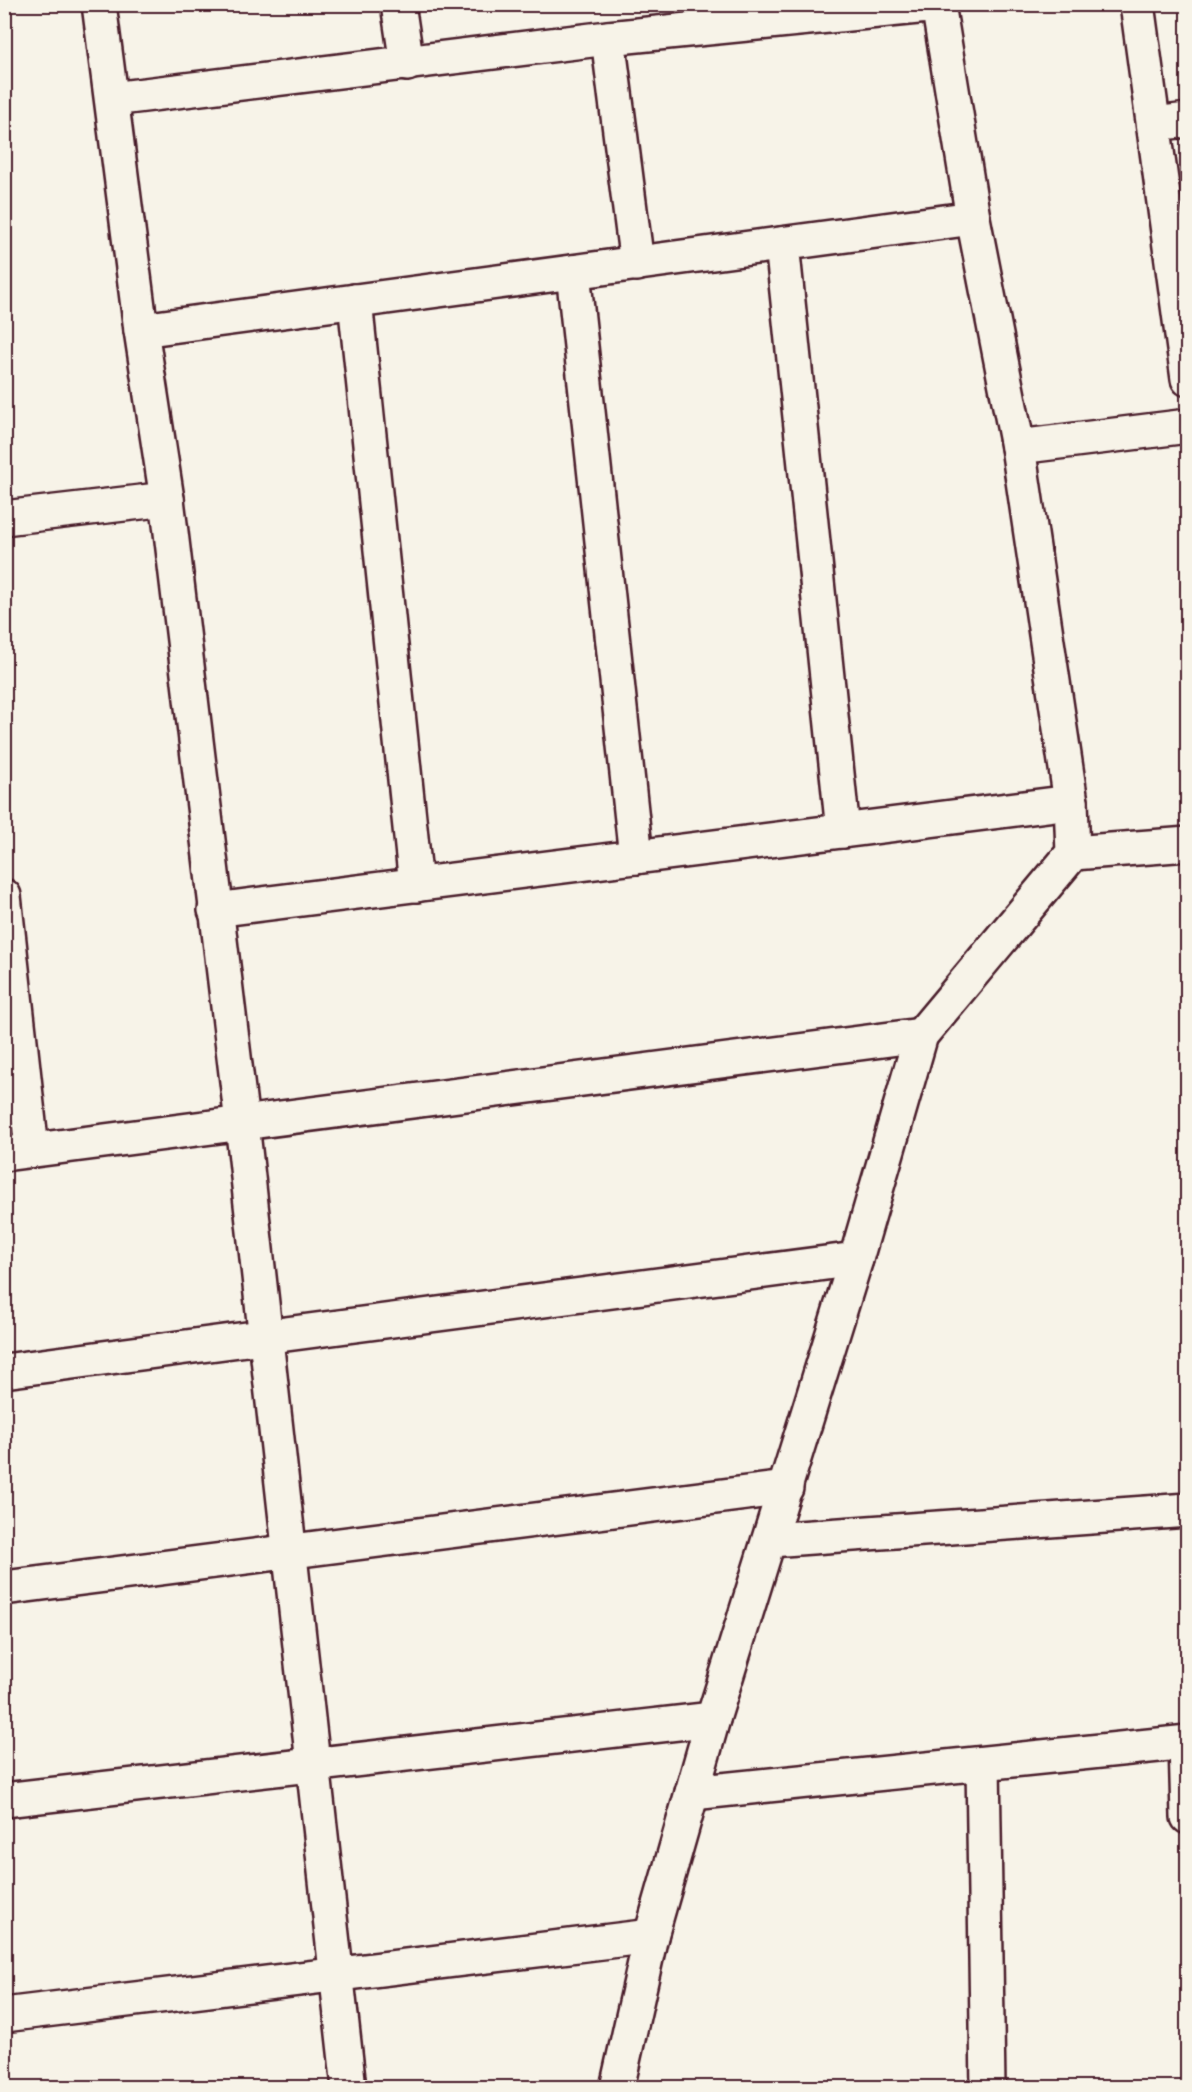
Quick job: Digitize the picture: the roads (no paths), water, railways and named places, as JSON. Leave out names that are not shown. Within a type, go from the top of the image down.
[{"type":"street","points":[[99,4],[141,330],[167,499],[214,910],[242,1124],[349,2088]]},
{"type":"street","points":[[398,4],[407,64]]},
{"type":"street","points":[[1137,4],[1188,379]]},
{"type":"street","points":[[111,99],[608,38],[938,5],[973,218],[1018,447],[1071,802],[1073,853],[921,1035],[856,1259],[713,1719],[651,1936],[617,2088]]},
{"type":"street","points":[[608,38],[637,264]]},
{"type":"street","points":[[1154,124],[1188,120]]},
{"type":"street","points":[[141,330],[973,218]]},
{"type":"street","points":[[782,244],[843,831]]},
{"type":"street","points":[[573,272],[636,857]]},
{"type":"street","points":[[355,302],[416,885]]},
{"type":"street","points":[[1018,447],[1188,426]]},
{"type":"street","points":[[4,518],[167,499]]},
{"type":"street","points":[[214,910],[1071,802]]},
{"type":"street","points":[[1073,853],[1188,844]]},
{"type":"street","points":[[4,896],[18,1152],[921,1035]]},
{"type":"street","points":[[4,1371],[856,1259]]},
{"type":"street","points":[[4,1588],[786,1488]]},
{"type":"street","points":[[770,1540],[1188,1510]]},
{"type":"street","points":[[4,1800],[713,1719]]},
{"type":"street","points":[[692,1793],[1187,1742],[1188,1817]]},
{"type":"street","points":[[983,1764],[987,2088]]},
{"type":"street","points":[[4,2015],[651,1936]]}]
